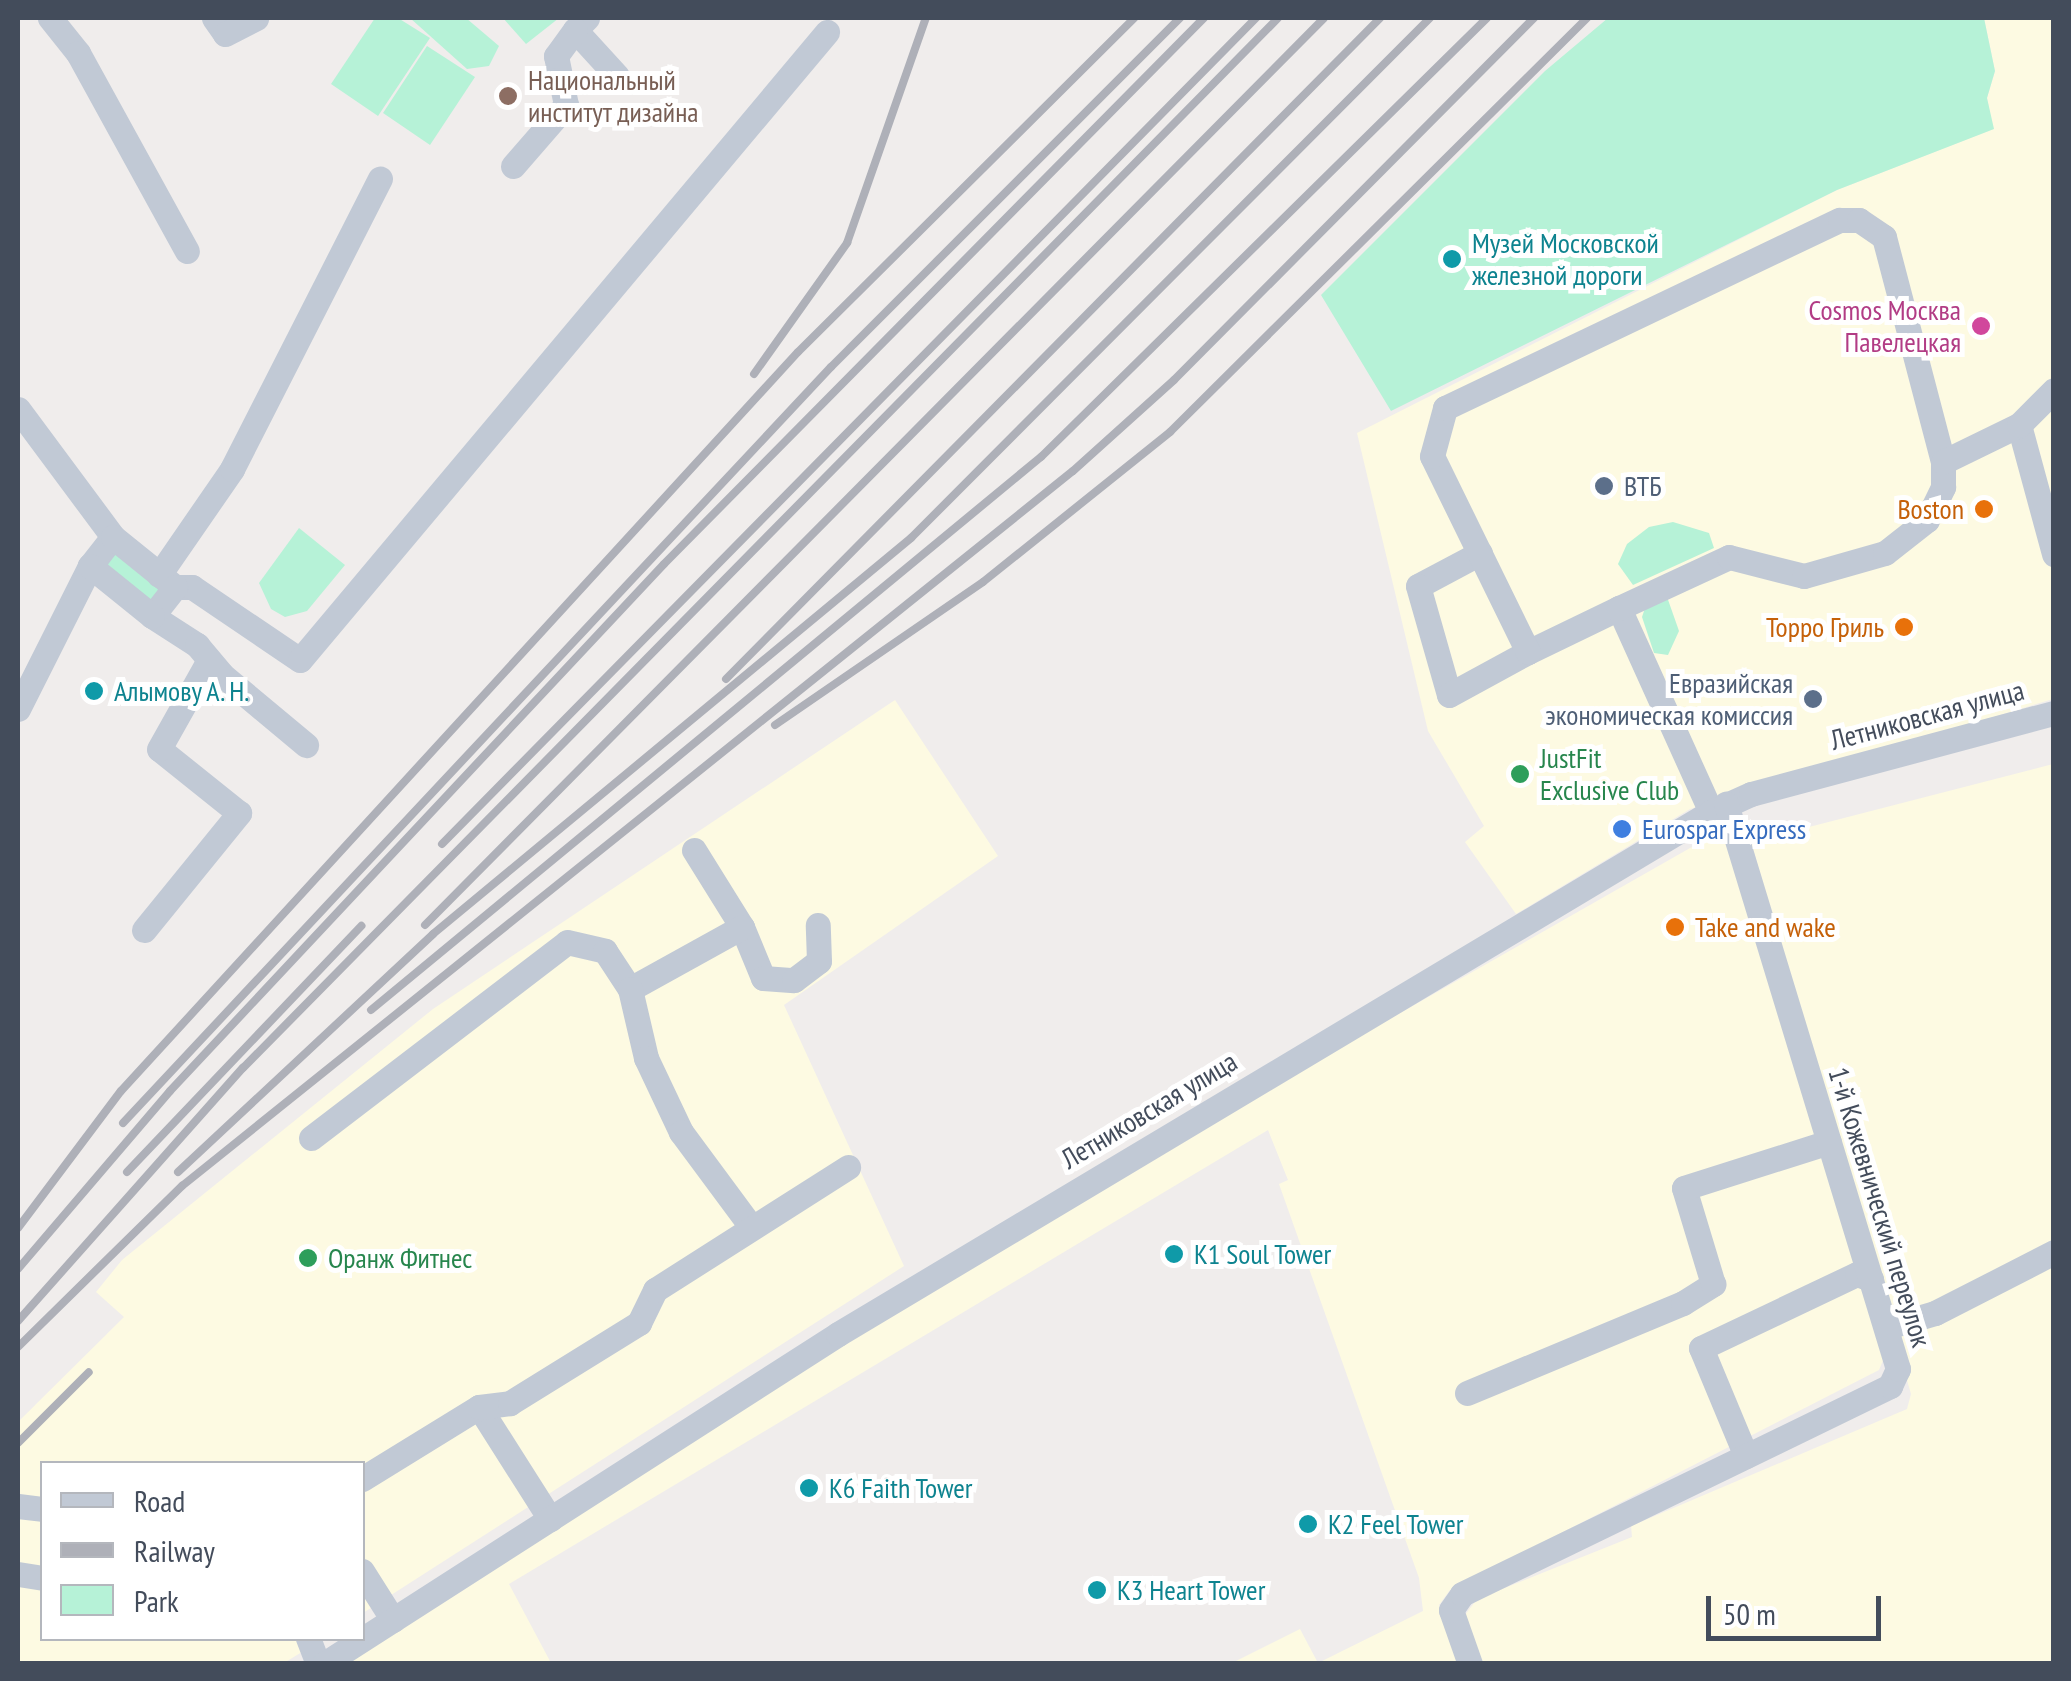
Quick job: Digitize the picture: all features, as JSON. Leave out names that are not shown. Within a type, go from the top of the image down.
[{"type":"street","points":[[50,18],[78,53],[187,250]]},
{"type":"street","points":[[214,18],[225,34],[256,18]]},
{"type":"street","points":[[513,166],[566,104],[556,56],[581,24],[617,76]]},
{"type":"street","points":[[18,409],[113,537],[167,581],[192,588],[300,660],[827,32]]},
{"type":"street","points":[[152,616],[380,179]]},
{"type":"street","points":[[1480,552],[1418,586],[1450,695],[1528,652],[1728,557],[1804,576],[1885,553],[1927,520],[1944,487],[1943,462],[1884,237],[1858,220],[1840,220],[1445,408],[1432,456],[1480,552],[1528,652]]},
{"type":"street","points":[[1943,462],[2018,425],[2054,390]]},
{"type":"street","points":[[2018,425],[2054,554]]},
{"type":"street","points":[[18,709],[90,566],[113,537]]},
{"type":"street","points":[[90,566],[209,660],[306,745]]},
{"type":"street","name":"1-й Кожевнический переулок","points":[[1470,1664],[1450,1610],[1462,1594],[1890,1386],[1904,1355],[1886,1327],[1829,1142],[1784,1035],[1719,808],[1619,608]]},
{"type":"street","points":[[144,930],[239,813],[159,749],[209,660]]},
{"type":"street","name":"Летниковская улица","points":[[365,1637],[1053,1202],[1719,808],[2054,712]]},
{"type":"street","points":[[694,850],[742,928],[763,978],[794,980],[820,961],[818,925]]},
{"type":"street","points":[[630,989],[742,928]]},
{"type":"street","points":[[311,1138],[566,942],[605,951],[630,989],[646,1058],[682,1132],[752,1228]]},
{"type":"street","points":[[1467,1393],[1683,1303],[1713,1284],[1684,1188],[1829,1142]]},
{"type":"street","points":[[365,1477],[479,1407],[510,1403],[639,1323],[655,1290],[848,1168]]},
{"type":"street","points":[[1886,1327],[1935,1314],[2054,1252]]},
{"type":"street","points":[[1746,1456],[1701,1348],[1858,1274],[1870,1279]]},
{"type":"street","points":[[479,1407],[550,1519]]},
{"type":"street","points":[[365,1575],[394,1620]]},
{"type":"street","points":[[310,1641],[321,1664]]},
{"type":"street","name":"Летниковская улица","points":[[321,1664],[359,1641]]},
{"type":"shaded area","points":[[1984,18],[2053,18],[2053,699],[1690,809],[1516,914],[1465,842],[1484,826],[1428,731],[1357,433],[1837,190],[1993,129],[1987,98],[1995,71]]},
{"type":"shaded area","points":[[895,700],[998,856],[784,1005],[904,1266],[365,1612],[365,1461],[40,1461],[40,1641],[320,1641],[284,1663],[18,1664],[18,1422],[124,1317],[96,1292],[122,1260],[433,1009]]},
{"type":"shaded area","points":[[2053,764],[2053,1663],[1482,1663],[1465,1615],[1477,1599],[1632,1537],[1631,1526],[1907,1409],[1911,1394],[1751,842]]},
{"type":"shaded area","points":[[1727,827],[1884,1358],[1879,1370],[1450,1590],[1439,1605],[1459,1663],[1318,1663],[1423,1611],[1419,1578],[1279,1184],[1288,1180],[1268,1130],[509,1584],[551,1663],[339,1664],[457,1594],[842,1343],[1344,1045]]},
{"type":"shaded area","points":[[1300,1629],[1318,1663],[1232,1663]]},
{"type":"green space","points":[[375,18],[398,18],[430,38],[378,116],[331,84]]},
{"type":"green space","points":[[410,18],[466,18],[499,46],[489,66],[467,69]]},
{"type":"green space","points":[[503,18],[559,18],[526,44]]},
{"type":"green space","points":[[1608,18],[1984,18],[1995,71],[1987,98],[1994,129],[1837,190],[1391,411],[1321,295],[1545,71]]},
{"type":"green space","points":[[427,46],[475,77],[430,145],[383,113]]},
{"type":"green space","points":[[1673,522],[1709,533],[1714,548],[1633,585],[1618,564],[1627,544],[1649,527]]},
{"type":"green space","points":[[299,528],[345,565],[307,611],[285,617],[271,609],[259,583]]},
{"type":"green space","points":[[111,549],[162,586],[153,605],[103,568]]},
{"type":"green space","points":[[1666,594],[1679,631],[1668,655],[1654,653],[1642,617],[1646,605]]},
{"type":"railway","points":[[754,374],[847,243],[926,18]]},
{"type":"railway","points":[[18,1228],[121,1091],[798,352],[1134,18]]},
{"type":"railway","points":[[123,1123],[831,367],[1180,18]]},
{"type":"railway","points":[[18,1269],[170,1091],[664,564],[1204,18]]},
{"type":"railway","points":[[442,844],[1256,18]]},
{"type":"railway","points":[[18,1321],[243,1068],[1278,18]]},
{"type":"railway","points":[[425,925],[1324,18]]},
{"type":"railway","points":[[726,679],[1380,18]]},
{"type":"railway","points":[[178,1172],[433,934],[911,538],[1430,18]]},
{"type":"railway","points":[[371,1010],[1041,457],[1487,18]]},
{"type":"railway","points":[[18,1347],[182,1186],[1073,471],[1174,380],[1534,18]]},
{"type":"railway","points":[[775,725],[983,582],[1170,432],[1587,18]]},
{"type":"railway","points":[[127,1172],[361,926]]},
{"type":"railway","points":[[18,1443],[89,1372]]},
{"type":"place","name":"Национальный институт дизайна","points":[[508,96]]},
{"type":"place","name":"Музей Московской железной дороги","points":[[1452,259]]},
{"type":"place","name":"Cosmos Москва Павелецкая","points":[[1981,326]]},
{"type":"place","name":"ВТБ","points":[[1604,486]]},
{"type":"place","name":"Boston","points":[[1984,509]]},
{"type":"place","name":"Торро Гриль","points":[[1904,627]]},
{"type":"place","name":"Алымову А. Н.","points":[[94,691]]},
{"type":"place","name":"Евразийская экономическая комиссия","points":[[1813,699]]},
{"type":"place","name":"JustFit Exclusive Club","points":[[1520,774]]},
{"type":"place","name":"Eurospar Express","points":[[1622,829]]},
{"type":"place","name":"Take and wake","points":[[1675,927]]},
{"type":"place","name":"К1 Soul Tower","points":[[1174,1254]]},
{"type":"place","name":"Оранж Фитнес","points":[[308,1258]]},
{"type":"place","name":"К6 Faith Tower","points":[[809,1488]]},
{"type":"place","name":"К2 Feel Tower","points":[[1308,1524]]},
{"type":"place","name":"К3 Heart Tower","points":[[1097,1590]]}]
